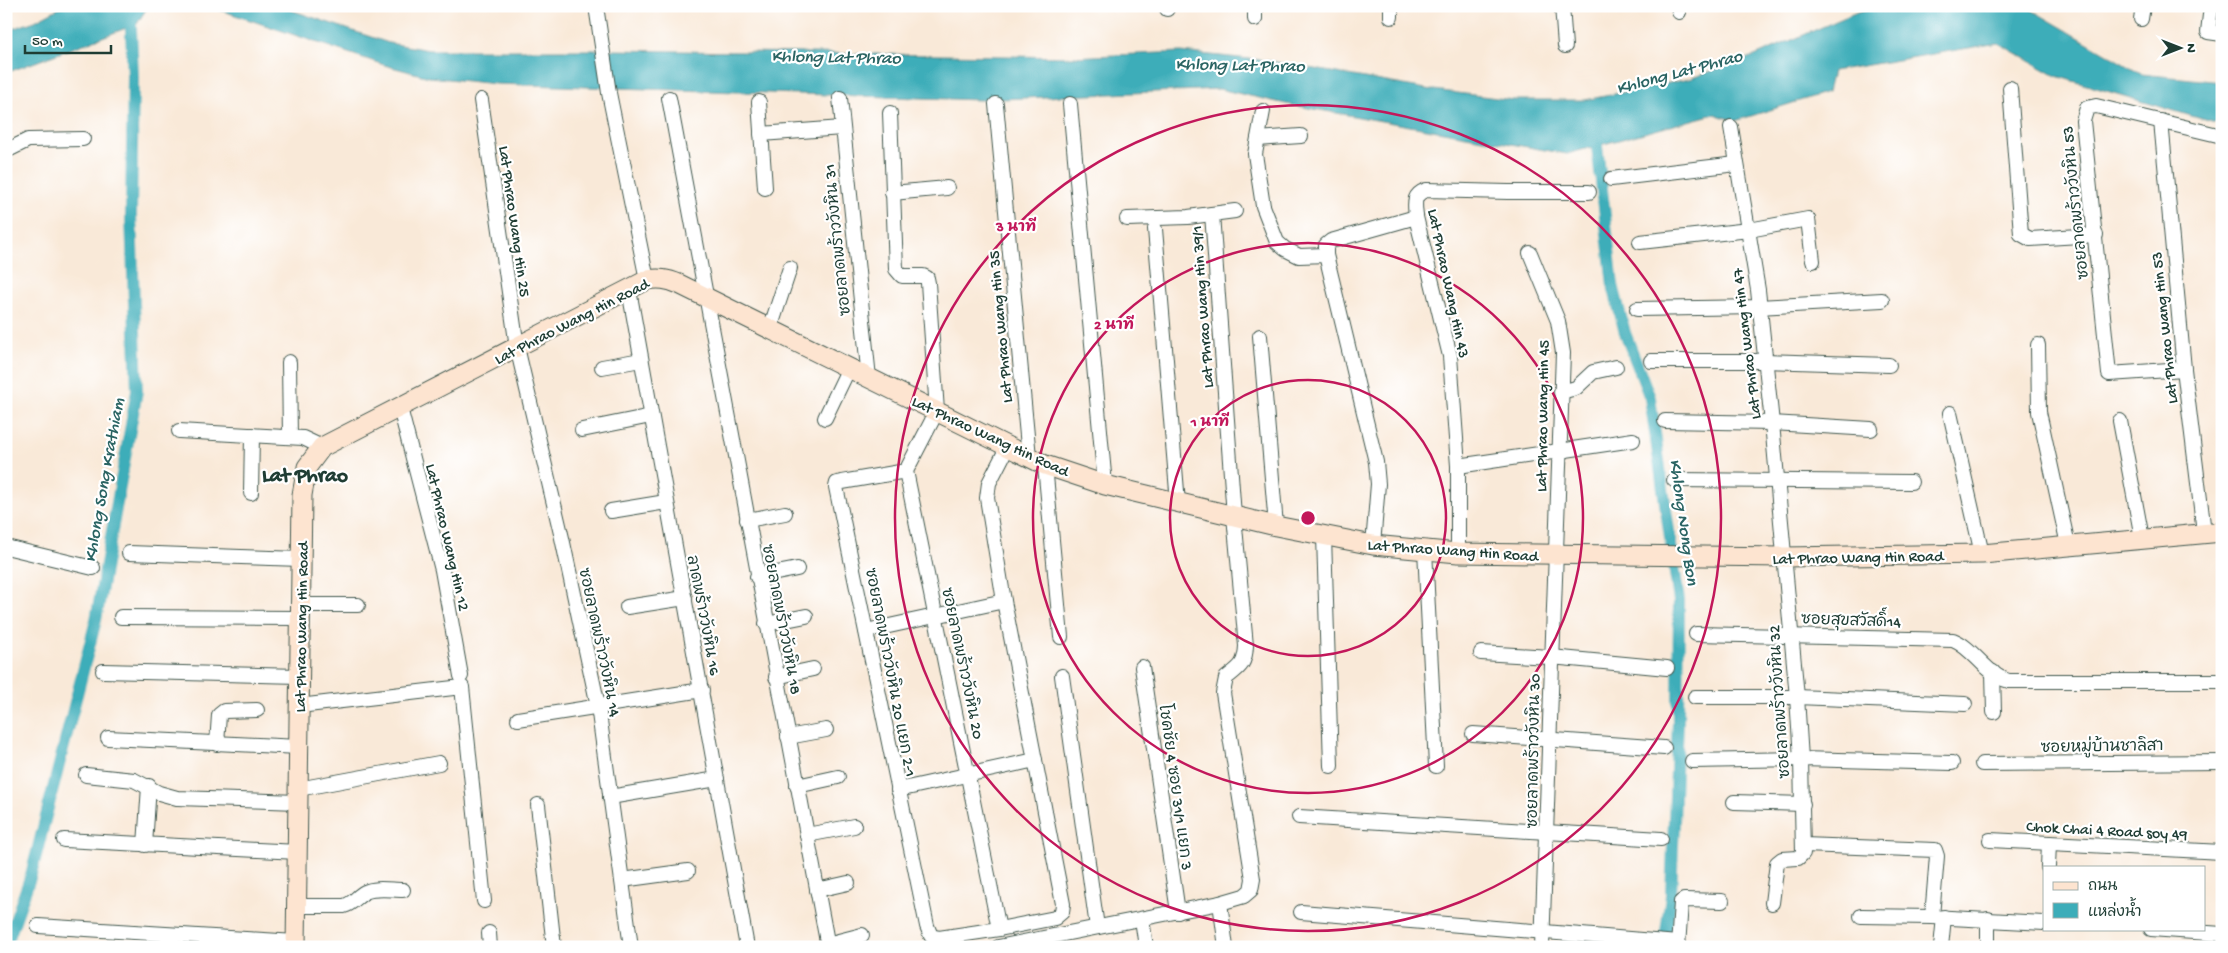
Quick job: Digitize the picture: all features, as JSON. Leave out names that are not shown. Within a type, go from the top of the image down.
[{"type":"main road","name":"Lat Phrao Wang Hin Road","points":[[296,944],[302,495],[307,467],[322,448],[647,280],[656,278],[668,280],[707,298],[1037,461],[1105,485],[1276,526],[1373,545],[1458,552],[1556,555],[1784,557],[1982,554],[2213,532]]},
{"type":"street","points":[[1562,6],[1565,46]]},
{"type":"street","points":[[2212,6],[2208,32],[2222,34]]},
{"type":"street","points":[[597,11],[609,93],[647,280]]},
{"type":"street","points":[[2010,88],[2021,234],[2030,239],[2096,235]]},
{"type":"street","name":"ซอยลาดพร้าววังหิน 18","points":[[669,98],[827,945]]},
{"type":"street","name":"ซอยลาดพร้าววังหิน 31","points":[[840,98],[868,378]]},
{"type":"street","name":"Lat Phrao Wang Hin 25","points":[[481,100],[517,347]]},
{"type":"street","points":[[759,102],[765,188]]},
{"type":"street","name":"Lat Phrao Wang Hin 35","points":[[996,104],[1037,461],[1061,637]]},
{"type":"street","points":[[1070,104],[1105,485]]},
{"type":"street","name":"ซอยลาดพร้าววังหิน 53","points":[[2184,369],[2109,374],[2096,235],[2082,120],[2086,108],[2096,106],[2222,136]]},
{"type":"street","points":[[1263,111],[1255,154],[1263,206],[1276,242],[1284,249],[1299,256],[1326,255]]},
{"type":"street","points":[[890,113],[896,269],[902,276],[923,276],[927,278],[937,411],[906,471]]},
{"type":"street","name":"Lat Phrao Wang Hin 53","points":[[2161,120],[2184,369],[2213,532]]},
{"type":"street","name":"Lat Phrao Wang Hin 47","points":[[1731,127],[1749,230],[1772,423],[1784,557]]},
{"type":"street","points":[[761,134],[842,128]]},
{"type":"street","points":[[1258,139],[1301,136]]},
{"type":"street","points":[[6,151],[28,140],[83,139]]},
{"type":"street","points":[[1611,179],[1736,164]]},
{"type":"street","points":[[892,193],[948,188]]},
{"type":"street","name":"Lat Phrao Wang Hin 43","points":[[1458,552],[1458,466],[1450,356],[1416,217],[1414,200],[1417,195],[1426,190],[1589,192]]},
{"type":"street","points":[[1127,219],[1235,212]]},
{"type":"street","name":"Lat Phrao Wang Hin 39/1","points":[[1003,946],[1070,940],[1097,927],[1220,903],[1244,896],[1251,890],[1253,880],[1224,693],[1226,678],[1236,671],[1246,656],[1212,214]]},
{"type":"street","points":[[1373,545],[1378,484],[1376,462],[1326,255],[1326,244],[1416,217]]},
{"type":"street","points":[[1640,242],[1749,230],[1808,218],[1813,261]]},
{"type":"street","points":[[1155,229],[1178,503]]},
{"type":"street","name":"Lat Phrao Wang Hin 45","points":[[1530,253],[1558,321],[1563,353],[1556,555]]},
{"type":"street","points":[[770,329],[790,268]]},
{"type":"street","name":"ลาดพร้าววังหิน 16","points":[[628,290],[702,690],[747,947]]},
{"type":"street","points":[[1637,309],[1758,307],[1882,300]]},
{"type":"street","points":[[1260,336],[1276,526]]},
{"type":"street","points":[[2038,345],[2039,412],[2068,545]]},
{"type":"street","name":"ซอยลาดพร้าววังหิน 14","points":[[517,347],[562,538],[598,706],[631,947]]},
{"type":"street","points":[[602,367],[641,360]]},
{"type":"street","points":[[1651,361],[1765,361],[1889,365]]},
{"type":"street","points":[[289,362],[290,438]]},
{"type":"street","points":[[1561,392],[1576,388],[1593,372],[1616,367]]},
{"type":"street","points":[[825,418],[849,368]]},
{"type":"street","name":"Lat Phrao Wang Hin 12","points":[[400,408],[442,570],[461,681],[484,901]]},
{"type":"street","points":[[1950,414],[1982,554]]},
{"type":"street","points":[[582,430],[651,416]]},
{"type":"street","points":[[1665,420],[1772,423],[1871,429]]},
{"type":"street","points":[[2120,420],[2142,538]]},
{"type":"street","points":[[179,431],[303,438],[322,448]]},
{"type":"street","points":[[251,493],[252,435]]},
{"type":"street","points":[[1458,466],[1633,440]]},
{"type":"street","points":[[999,929],[1055,918],[1062,912],[1063,904],[1004,601],[987,498],[989,483],[1008,446]]},
{"type":"street","name":"ซอยลาดพร้าววังหิน 20","points":[[906,471],[999,929]]},
{"type":"street","name":"ซอยลาดพร้าววังหิน 20 แยก 2-1","points":[[906,471],[836,485],[927,926],[931,936],[939,938],[999,929]]},
{"type":"street","points":[[1674,480],[1911,482]]},
{"type":"street","points":[[611,510],[666,502]]},
{"type":"street","points":[[747,520],[785,514]]},
{"type":"street","points":[[1324,536],[1330,766]]},
{"type":"street","points":[[6,547],[93,568]]},
{"type":"street","points":[[1425,550],[1436,766]]},
{"type":"street","points":[[128,553],[301,559]]},
{"type":"street","name":"ซอยลาดพร้าววังหิน 30","points":[[1542,947],[1548,832],[1551,657],[1556,555]]},
{"type":"street","name":"ซอยลาดพร้าววังหิน 32","points":[[1784,557],[1798,697],[1804,845]]},
{"type":"street","points":[[758,577],[797,569]]},
{"type":"street","points":[[627,607],[685,598]]},
{"type":"street","points":[[866,631],[1004,601]]},
{"type":"street","points":[[121,617],[301,612],[358,605]]},
{"type":"street","points":[[766,624],[806,616]]},
{"type":"street","name":"ซอยสุขสวัสดิ์14","points":[[1696,634],[1953,640],[1961,643],[2003,680],[2009,681],[2222,681]]},
{"type":"street","points":[[1481,653],[1551,657],[1667,668]]},
{"type":"street","name":"โชคชัย 4 ซอย 31/1 แยก 3","points":[[1142,667],[1178,912]]},
{"type":"street","points":[[776,677],[813,669]]},
{"type":"street","points":[[103,671],[300,676]]},
{"type":"street","points":[[1993,672],[1994,712]]},
{"type":"street","points":[[1062,676],[1097,927]]},
{"type":"street","points":[[299,706],[461,681]]},
{"type":"street","points":[[518,719],[702,690]]},
{"type":"street","points":[[1694,696],[1798,697],[1965,704]]},
{"type":"street","points":[[217,744],[219,715],[224,711],[257,710]]},
{"type":"street","points":[[788,737],[826,730]]},
{"type":"street","points":[[1473,734],[1664,748]]},
{"type":"street","points":[[108,738],[299,746]]},
{"type":"street","points":[[1692,761],[1801,759],[1952,764]]},
{"type":"street","points":[[898,790],[969,776],[1035,760]]},
{"type":"street","name":"ซอยหมู่บ้านชาลิสา","points":[[1982,764],[2222,762]]},
{"type":"street","points":[[86,775],[134,780],[159,793],[177,798],[298,796],[439,763]]},
{"type":"street","points":[[797,786],[838,777]]},
{"type":"street","points":[[610,798],[717,778]]},
{"type":"street","points":[[146,845],[148,786]]},
{"type":"street","points":[[1734,802],[1803,804]]},
{"type":"street","points":[[538,805],[554,947]]},
{"type":"street","points":[[1299,817],[1661,839]]},
{"type":"street","points":[[806,835],[854,826]]},
{"type":"street","points":[[64,840],[298,852]]},
{"type":"street","name":"Chok Chai 4 Road soy 49","points":[[1990,840],[2222,852]]},
{"type":"street","points":[[2048,866],[2049,843]]},
{"type":"street","points":[[1772,903],[1777,864],[1782,859],[1798,858],[1801,856],[1804,845],[1935,850],[1937,856],[1938,917],[1941,947]]},
{"type":"street","points":[[622,880],[688,871]]},
{"type":"street","points":[[817,890],[848,883]]},
{"type":"street","points":[[297,906],[344,906],[351,904],[363,893],[370,890],[403,890]]},
{"type":"street","points":[[1301,912],[1670,943],[1681,902],[1684,900],[1722,901]]},
{"type":"street","points":[[1220,903],[1226,947]]},
{"type":"street","points":[[1861,916],[1938,917],[2043,923]]},
{"type":"street","points":[[1142,919],[1146,947]]},
{"type":"street","points":[[1988,919],[1988,947]]},
{"type":"street","points":[[38,926],[296,944]]},
{"type":"street","points":[[2165,930],[2222,934]]},
{"type":"street","points":[[827,945],[862,935]]},
{"type":"water","points":[[63,6],[148,6],[137,24],[6,73],[6,31],[35,21]]},
{"type":"water","name":"Khlong Lat Phrao","points":[[208,6],[279,6],[389,43],[429,50],[612,50],[1071,57],[1181,52],[1270,61],[1426,89],[1513,100],[1585,100],[1689,79],[1757,55],[1857,12],[1880,6],[2025,6],[2141,74],[2222,82],[2222,125],[2056,76],[1998,43],[1833,71],[1828,92],[1735,121],[1714,114],[1567,154],[1286,104],[1219,89],[980,100],[496,84],[429,77],[384,65]]},
{"type":"waterway","name":"Khlong Song Krathiam","points":[[6,946],[31,875],[96,620],[137,391],[131,215],[133,77],[130,6]]},
{"type":"waterway","name":"Khlong Nong Bon","points":[[1595,129],[1613,285],[1625,333],[1650,398],[1679,601],[1678,722],[1671,895],[1664,947]]},
{"type":"district","name":"Lat Phrao","points":[[305,474]]}]
